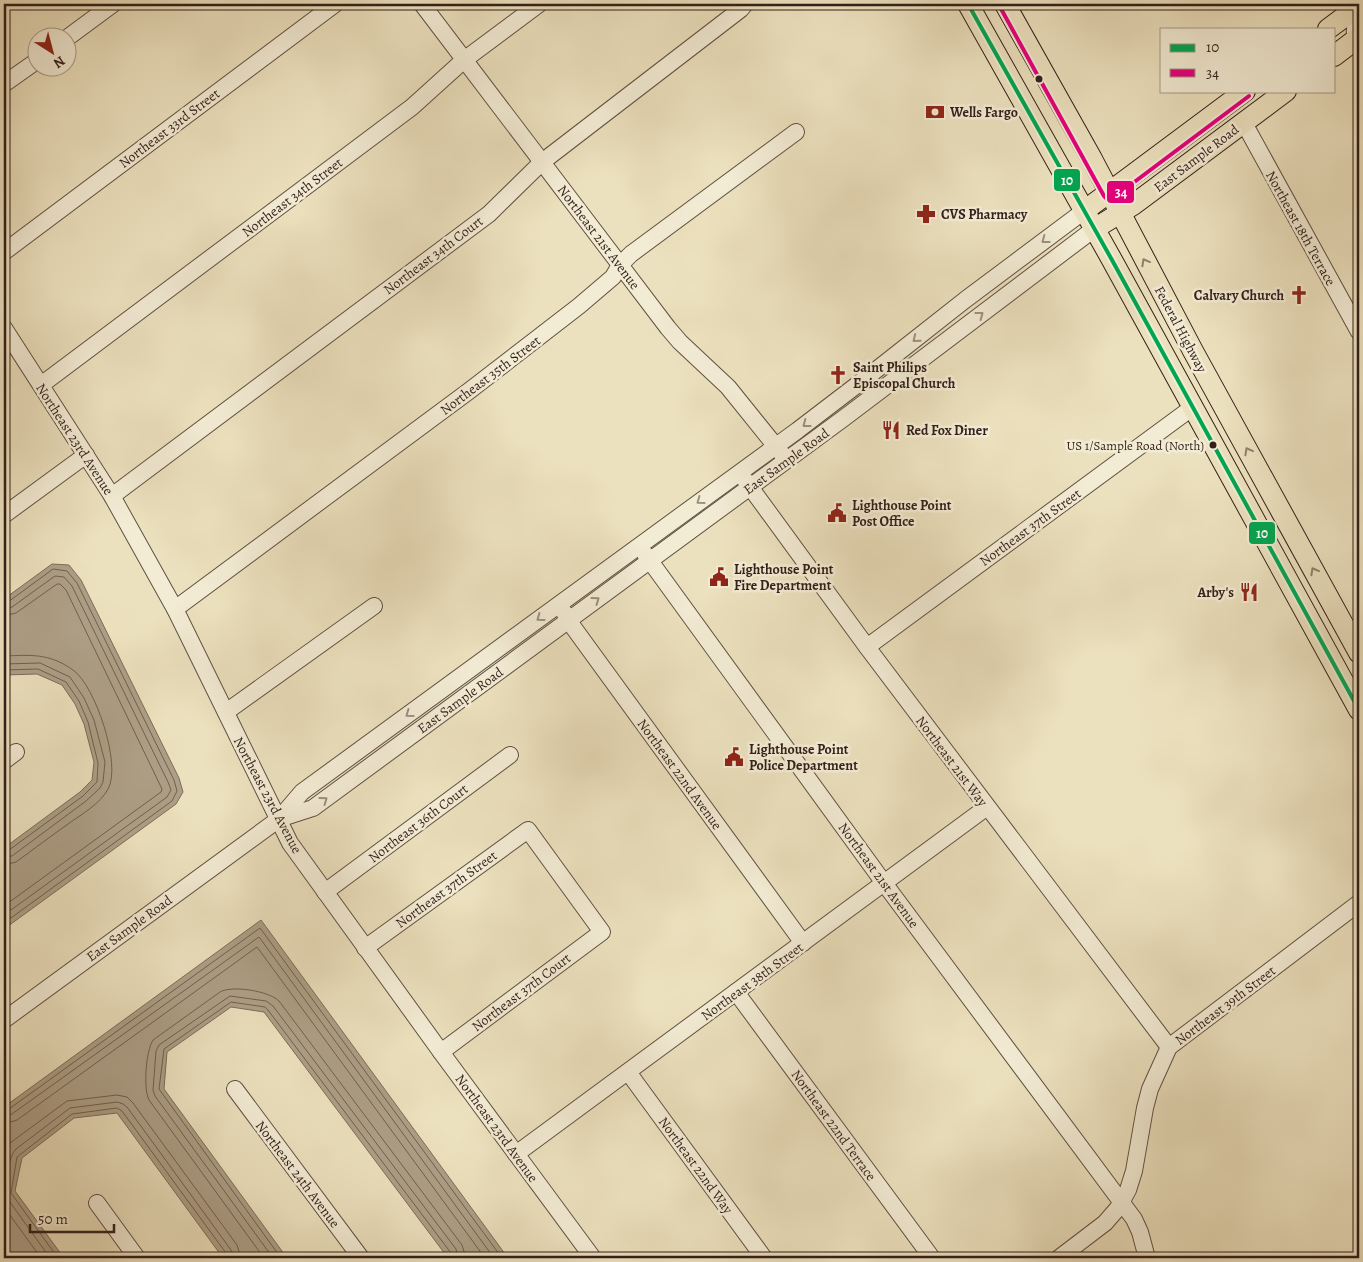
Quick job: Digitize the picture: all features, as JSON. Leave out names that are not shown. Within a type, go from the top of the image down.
[{"type":"main road","name":"Federal Highway","points":[[968,4],[1084,210],[1359,710]]},
{"type":"main road","name":"Federal Highway","points":[[1005,4],[1359,653]]},
{"type":"main road","points":[[1329,28],[1359,6]]},
{"type":"main road","points":[[1336,55],[1358,40]]},
{"type":"main road","name":"East Sample Road","points":[[1084,210],[1244,92]]},
{"type":"main road","name":"East Sample Road","points":[[1094,229],[1120,214],[1201,156],[1285,92]]},
{"type":"main road","points":[[1226,467],[1243,480],[1254,485],[1267,485]]},
{"type":"main road","points":[[1249,509],[1262,512],[1297,540]]},
{"type":"street","points":[[78,30],[113,4]]},
{"type":"street","name":"Northeast 33rd Street","points":[[4,252],[335,4]]},
{"type":"street","name":"Northeast 21st Avenue","points":[[422,4],[680,342],[728,387],[787,460]]},
{"type":"street","name":"Northeast 34th Street","points":[[41,385],[412,107],[464,60],[539,4]]},
{"type":"street","name":"Northeast 34th Court","points":[[112,496],[489,214],[542,162],[745,4]]},
{"type":"street","points":[[1358,40],[1354,30],[1359,18]]},
{"type":"street","points":[[4,84],[28,67]]},
{"type":"street","name":"Northeast 18th Terrace","points":[[1244,123],[1359,332]]},
{"type":"street","name":"Northeast 35th Street","points":[[176,609],[469,391],[578,306],[612,277],[631,254],[796,132]]},
{"type":"street","name":"East Sample Road","points":[[4,1020],[279,819],[302,792],[845,395],[965,300],[1084,210]]},
{"type":"street","name":"East Sample Road","points":[[279,819],[313,808],[844,418],[1094,229]]},
{"type":"street","name":"Northeast 23rd Avenue","points":[[4,328],[112,496],[176,609],[290,843],[593,1258]]},
{"type":"street","points":[[844,418],[840,410],[845,395]]},
{"type":"street","name":"Northeast 37th Street","points":[[867,647],[1193,407]]},
{"type":"street","points":[[4,515],[86,455]]},
{"type":"street","name":"Northeast 21st Way","points":[[739,472],[867,647],[1169,1047]]},
{"type":"street","name":"Northeast 21st Avenue","points":[[639,546],[884,883],[1121,1202]]},
{"type":"street","name":"Northeast 22nd Avenue","points":[[560,603],[568,620],[803,943]]},
{"type":"street","points":[[226,712],[374,606]]},
{"type":"street","points":[[369,743],[380,759]]},
{"type":"street","name":"Northeast 36th Court","points":[[325,892],[510,755]]},
{"type":"street","name":"Northeast 38th Street","points":[[516,1154],[987,807]]},
{"type":"street","name":"Northeast 37th Street","points":[[365,948],[528,830],[602,932]]},
{"type":"street","name":"Northeast 39th Street","points":[[1058,1258],[1105,1223],[1128,1190],[1134,1171],[1150,1089],[1169,1047],[1359,903]]},
{"type":"street","name":"Northeast 37th Court","points":[[441,1052],[602,932]]},
{"type":"street","name":"Northeast 22nd Terrace","points":[[736,992],[932,1258]]},
{"type":"street","name":"Northeast 22nd Way","points":[[628,1072],[764,1258]]},
{"type":"street","name":"Northeast 24th Avenue","points":[[235,1090],[361,1258]]},
{"type":"street","points":[[1121,1202],[1134,1219],[1140,1232],[1147,1258]]},
{"type":"street","points":[[97,1203],[137,1258]]},
{"type":"water","points":[[52,564],[69,565],[81,580],[179,778],[183,792],[176,804],[4,929],[4,848],[80,792],[92,780],[94,762],[84,724],[75,704],[62,685],[37,674],[4,675],[4,599]]},
{"type":"water","points":[[261,920],[508,1258],[448,1258],[264,1012],[231,1007],[167,1052],[164,1089],[287,1258],[223,1258],[117,1113],[74,1118],[22,1158],[15,1191],[64,1258],[4,1258],[4,1107]]},
{"type":"transit line","name":"10","points":[[968,4],[1112,260],[1359,710]]},
{"type":"transit line","name":"34","points":[[1000,7],[1107,199],[1113,198],[1249,96]]},
{"type":"place","name":"Wells Fargo","points":[[935,112]]},
{"type":"place","name":"CVS Pharmacy","points":[[926,214]]},
{"type":"place","name":"Calvary Church","points":[[1299,295]]},
{"type":"place","name":"Saint Philips Episcopal Church","points":[[838,375]]},
{"type":"place","name":"Red Fox Diner","points":[[891,430]]},
{"type":"place","name":"US 1/Sample Road (North)","points":[[1213,445]]},
{"type":"place","name":"Lighthouse Point Post Office","points":[[837,513]]},
{"type":"place","name":"Lighthouse Point Fire Department","points":[[719,577]]},
{"type":"place","name":"Arby's","points":[[1249,592]]},
{"type":"place","name":"Lighthouse Point Police Department","points":[[734,757]]}]
